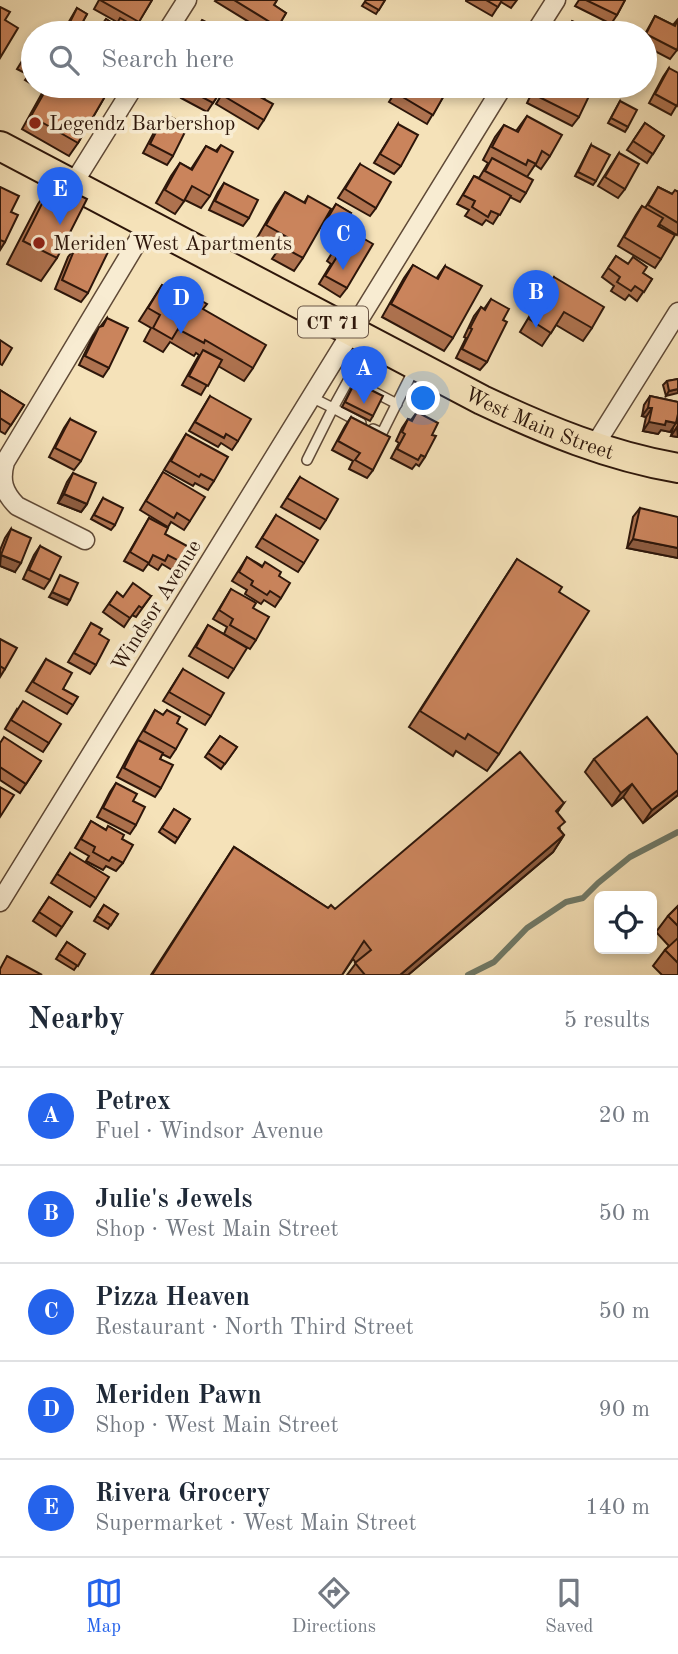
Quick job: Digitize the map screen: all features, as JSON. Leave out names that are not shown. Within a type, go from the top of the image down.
[{"type":"main road","name":"West Main Street","points":[[0,146],[416,366],[541,428],[593,448],[678,468]]},
{"type":"street","points":[[174,21],[187,0]]},
{"type":"street","points":[[543,21],[556,0]]},
{"type":"street","points":[[73,184],[127,98]]},
{"type":"street","name":"Windsor Avenue","points":[[0,902],[496,98]]},
{"type":"street","points":[[85,540],[17,506],[8,498],[3,487],[2,474],[5,462],[148,224]]},
{"type":"street","points":[[593,448],[678,312]]},
{"type":"lane","points":[[311,397],[382,433],[416,366]]},
{"type":"lane","points":[[307,460],[349,379],[397,404]]},
{"type":"building","points":[[100,0],[152,0],[137,21]]},
{"type":"building","points":[[234,0],[277,0],[274,5],[286,13],[281,21],[268,21]]},
{"type":"building","points":[[385,0],[379,10],[365,2]]},
{"type":"building","points":[[486,0],[502,0],[498,7]]},
{"type":"building","points":[[586,0],[625,0],[617,15]]},
{"type":"building","points":[[0,7],[10,12],[5,20],[18,28],[0,58]]},
{"type":"building","points":[[77,8],[87,14],[83,21],[70,21]]},
{"type":"building","points":[[655,16],[675,26],[678,19],[677,50],[657,40],[657,21],[652,21]]},
{"type":"building","points":[[669,68],[678,73],[677,106],[657,95]]},
{"type":"building","points":[[41,98],[104,98],[78,143],[31,116]]},
{"type":"building","points":[[204,98],[216,98],[213,103]]},
{"type":"building","points":[[227,98],[262,98],[273,104],[264,120]]},
{"type":"building","points":[[404,98],[443,98],[433,115]]},
{"type":"building","points":[[541,98],[588,98],[579,117]]},
{"type":"building","points":[[620,101],[637,110],[628,127],[611,118]]},
{"type":"building","points":[[165,114],[188,126],[173,156],[150,144]]},
{"type":"building","points":[[527,116],[562,135],[550,156],[542,151],[536,164],[528,160],[526,165],[492,147],[504,125],[518,132]]},
{"type":"building","points":[[645,123],[664,136],[653,154],[633,141]]},
{"type":"building","points":[[398,124],[418,135],[401,166],[380,154]]},
{"type":"building","points":[[221,145],[233,152],[210,196],[192,186],[184,201],[165,190],[180,163],[192,170],[206,146],[217,152]]},
{"type":"building","points":[[591,145],[610,155],[596,181],[578,172]]},
{"type":"building","points":[[619,153],[639,164],[625,189],[605,177]]},
{"type":"building","points":[[492,158],[533,180],[526,193],[485,171]]},
{"type":"building","points":[[360,164],[391,182],[376,208],[345,189]]},
{"type":"building","points":[[474,176],[511,196],[500,215],[491,211],[488,217],[472,207],[475,201],[463,195]]},
{"type":"building","points":[[53,182],[87,199],[57,258],[23,241]]},
{"type":"building","points":[[224,183],[258,200],[249,218],[215,201]]},
{"type":"building","points":[[0,187],[19,196],[11,212],[18,215],[5,242],[0,240]]},
{"type":"building","points":[[658,187],[672,194],[675,190],[678,192],[678,223],[648,205]]},
{"type":"building","points":[[285,192],[305,203],[308,196],[331,209],[303,258],[281,246],[287,237],[266,225]]},
{"type":"building","points":[[336,204],[351,213],[341,231],[326,221]]},
{"type":"building","points":[[642,206],[663,218],[658,226],[675,235],[661,259],[624,237]]},
{"type":"building","points":[[347,229],[373,244],[347,288],[325,276],[338,255],[333,252]]},
{"type":"building","points":[[85,241],[108,252],[88,293],[62,280],[75,248],[80,251]]},
{"type":"building","points":[[616,256],[628,264],[633,257],[647,267],[643,273],[652,279],[644,292],[635,286],[631,291],[617,282],[620,277],[608,268]]},
{"type":"building","points":[[413,265],[438,279],[445,266],[482,286],[453,338],[391,304]]},
{"type":"building","points":[[554,277],[604,307],[592,328],[564,312],[551,333],[529,319]]},
{"type":"building","points":[[162,285],[187,300],[191,295],[207,304],[203,309],[266,345],[253,368],[205,340],[204,343],[178,329],[172,339],[153,328],[160,315],[148,308]]},
{"type":"building","points":[[491,299],[509,309],[503,320],[507,322],[487,362],[462,349],[481,307],[485,310]]},
{"type":"building","points":[[107,318],[128,328],[109,368],[85,356],[99,327],[103,326]]},
{"type":"building","points":[[0,340],[12,348],[2,365],[0,364]]},
{"type":"building","points":[[203,350],[222,360],[208,386],[189,376]]},
{"type":"building","points":[[678,379],[678,389],[669,391],[667,381]]},
{"type":"building","points":[[355,382],[383,396],[373,416],[345,402]]},
{"type":"building","points":[[0,390],[24,405],[11,425],[0,418]]},
{"type":"building","points":[[210,396],[251,419],[238,441],[226,434],[224,438],[195,422]]},
{"type":"building","points":[[650,396],[678,402],[676,423],[666,421],[665,425],[649,422],[652,408],[648,408]]},
{"type":"building","points":[[417,412],[438,423],[432,435],[436,436],[425,457],[421,455],[418,460],[397,449],[405,434],[402,432],[408,419],[412,421]]},
{"type":"building","points":[[351,417],[390,437],[373,470],[355,460],[360,453],[338,441]]},
{"type":"building","points":[[70,419],[96,432],[81,461],[55,448]]},
{"type":"building","points":[[186,434],[228,457],[214,481],[201,474],[199,477],[171,461]]},
{"type":"building","points":[[163,472],[205,497],[190,521],[177,513],[174,518],[146,501]]},
{"type":"building","points":[[73,473],[96,483],[87,504],[64,494]]},
{"type":"building","points":[[300,477],[338,499],[326,520],[287,498]]},
{"type":"building","points":[[103,498],[123,508],[115,525],[94,515]]},
{"type":"building","points":[[640,508],[678,517],[678,548],[633,539]]},
{"type":"building","points":[[276,515],[318,540],[304,563],[262,538]]},
{"type":"building","points":[[149,518],[168,528],[165,534],[187,546],[179,561],[168,555],[165,561],[153,555],[149,563],[130,552]]},
{"type":"building","points":[[11,529],[31,538],[21,563],[1,555]]},
{"type":"building","points":[[40,546],[61,557],[50,580],[29,570]]},
{"type":"building","points":[[247,557],[262,567],[265,562],[281,572],[279,576],[290,583],[281,598],[270,591],[267,595],[251,585],[253,581],[239,572]]},
{"type":"building","points":[[517,559],[562,587],[559,592],[589,611],[499,754],[468,734],[465,739],[420,711]]},
{"type":"building","points":[[60,575],[78,583],[70,600],[52,592]]},
{"type":"building","points":[[133,583],[151,596],[130,618],[109,604],[117,592],[123,597]]},
{"type":"building","points":[[231,589],[256,603],[253,608],[269,617],[256,640],[230,625],[233,619],[219,610]]},
{"type":"building","points":[[91,623],[102,629],[99,634],[109,640],[96,665],[74,653]]},
{"type":"building","points":[[208,625],[247,648],[234,669],[196,647]]},
{"type":"building","points":[[0,639],[17,648],[5,669],[0,666]]},
{"type":"building","points":[[46,659],[72,673],[63,689],[78,697],[73,705],[33,682]]},
{"type":"building","points":[[183,669],[224,693],[211,716],[169,692]]},
{"type":"building","points":[[23,701],[61,724],[49,743],[11,720]]},
{"type":"building","points":[[155,710],[163,715],[167,710],[180,717],[177,723],[187,729],[176,749],[144,731]]},
{"type":"building","points":[[647,717],[678,755],[678,790],[652,810],[632,784],[621,793],[594,759]]},
{"type":"building","points":[[220,736],[237,747],[225,764],[208,753]]},
{"type":"building","points":[[4,737],[41,761],[26,784],[0,767],[0,743]]},
{"type":"building","points":[[138,740],[163,753],[160,759],[173,765],[161,788],[124,768]]},
{"type":"building","points":[[520,752],[564,803],[556,811],[565,822],[558,828],[564,835],[400,975],[365,975],[355,963],[371,950],[364,941],[342,975],[152,975],[234,847],[328,908],[331,905],[335,909]]},
{"type":"building","points":[[116,783],[137,794],[133,801],[145,807],[136,825],[103,808]]},
{"type":"building","points":[[0,787],[14,795],[0,817]]},
{"type":"building","points":[[174,809],[190,819],[178,838],[162,828]]},
{"type":"building","points":[[91,821],[106,830],[108,826],[124,835],[122,839],[133,845],[123,863],[112,857],[109,861],[93,852],[95,847],[81,839]]},
{"type":"building","points":[[70,853],[109,877],[96,898],[57,874]]},
{"type":"building","points":[[49,897],[72,912],[62,927],[39,912]]},
{"type":"building","points":[[104,905],[118,914],[111,925],[97,916]]},
{"type":"building","points":[[678,906],[678,926],[668,916]]},
{"type":"building","points":[[678,938],[678,963],[665,950]]},
{"type":"building","points":[[67,942],[85,954],[78,966],[59,954]]},
{"type":"building","points":[[7,956],[42,975],[0,975]]},
{"type":"waterway","points":[[468,975],[494,962],[527,928],[566,902],[583,898],[630,857],[678,832]]},
{"type":"place","name":"Legendz Barbershop","points":[[35,123]]},
{"type":"place","name":"Rivera Grocery","points":[[60,225]]},
{"type":"place","name":"Meriden West Apartments","points":[[39,243]]},
{"type":"place","name":"Pizza Heaven","points":[[343,270]]},
{"type":"place","name":"Julie's Jewels","points":[[536,328]]},
{"type":"place","name":"Meriden Pawn","points":[[181,334]]},
{"type":"place","name":"Petrex","points":[[364,404]]}]
